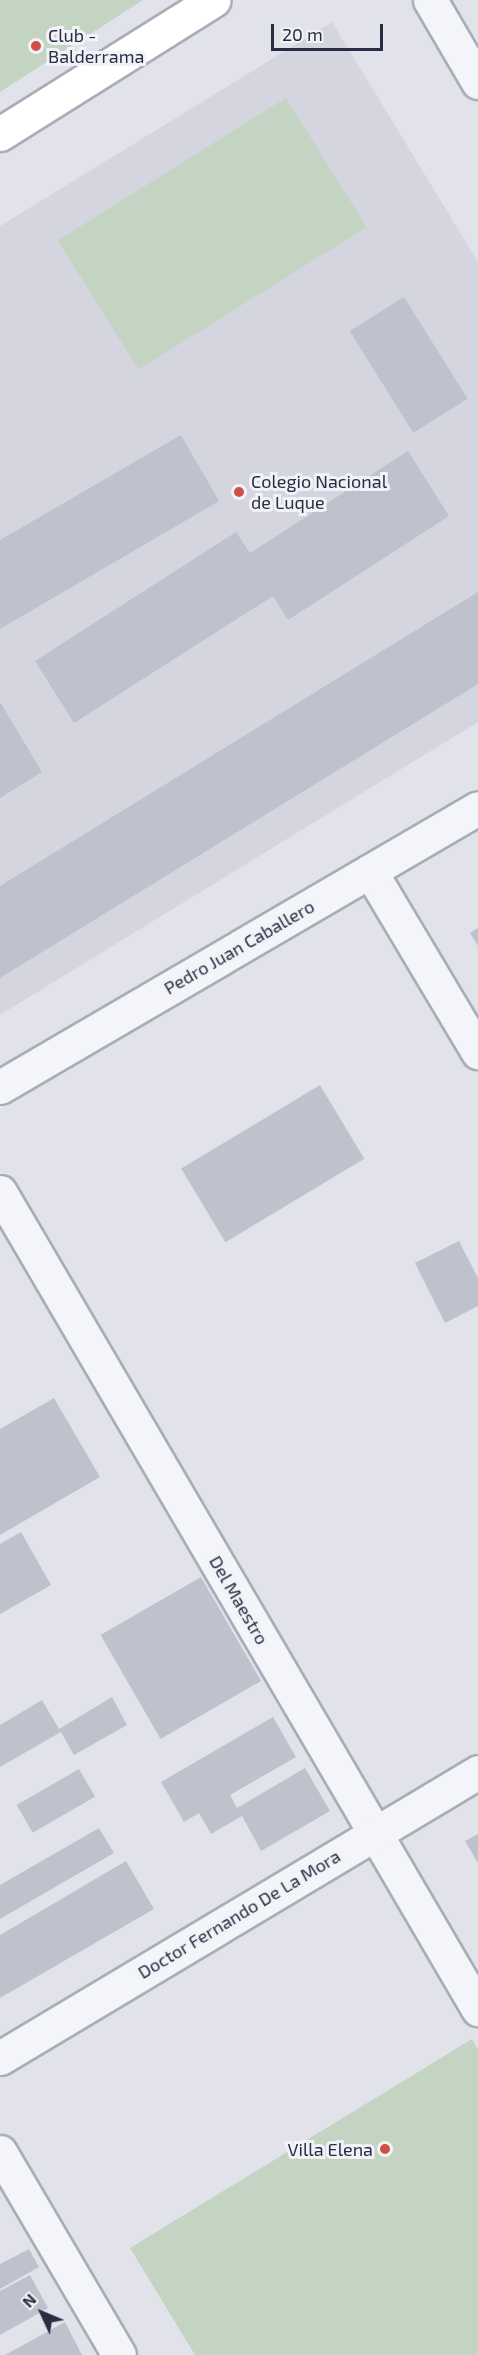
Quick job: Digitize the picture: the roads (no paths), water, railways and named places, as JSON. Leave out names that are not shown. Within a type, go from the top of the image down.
[{"type":"main road","points":[[0,134],[214,0]]},
{"type":"street","points":[[430,0],[478,82]]},
{"type":"street","name":"Pedro Juan Caballero","points":[[0,1087],[478,808]]},
{"type":"street","points":[[370,871],[478,1052]]},
{"type":"street","name":"Del Maestro","points":[[0,1192],[478,2009]]},
{"type":"street","name":"Doctor Fernando De La Mora","points":[[0,2058],[478,1772]]},
{"type":"street","points":[[0,2152],[119,2355]]},
{"type":"place","name":"Club - Balderrama","points":[[36,46]]},
{"type":"place","name":"Colegio Nacional de Luque","points":[[239,492]]},
{"type":"place","name":"Villa Elena","points":[[385,2149]]}]
